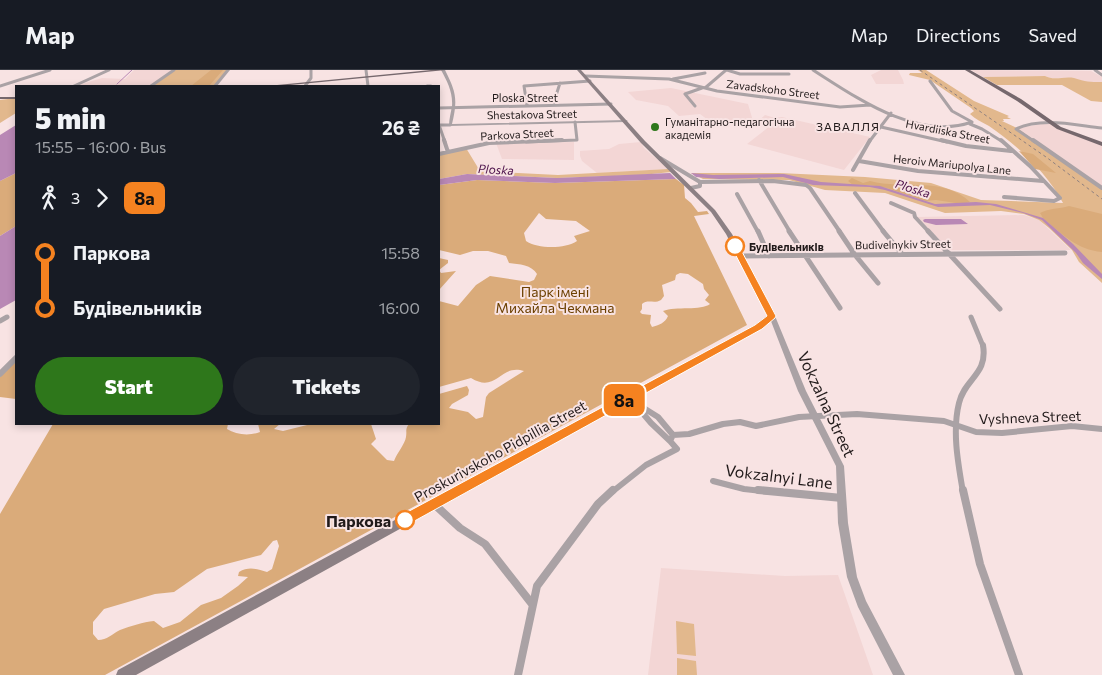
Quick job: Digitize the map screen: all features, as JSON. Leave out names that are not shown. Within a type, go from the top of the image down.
[{"type":"main road","points":[[288,85],[441,70]]},
{"type":"main road","points":[[579,70],[722,222],[772,316]]},
{"type":"main road","points":[[961,70],[974,74]]},
{"type":"main road","points":[[967,70],[1019,100],[1051,123],[1068,132],[1102,143]]},
{"type":"main road","points":[[0,98],[15,98]]},
{"type":"main road","name":"Proskurivskoho Pidpillia Street","points":[[123,675],[434,504],[633,400],[758,327],[772,316]]},
{"type":"street","points":[[0,86],[50,70]]},
{"type":"street","points":[[76,85],[109,70]]},
{"type":"street","points":[[152,85],[174,70]]},
{"type":"street","points":[[216,85],[228,70]]},
{"type":"street","points":[[307,84],[311,70]]},
{"type":"street","points":[[366,70],[368,85]]},
{"type":"street","points":[[441,70],[453,89],[456,100],[450,125]]},
{"type":"street","points":[[695,106],[685,94],[704,88],[726,70],[740,74],[789,74]]},
{"type":"street","points":[[813,70],[870,105],[891,113],[929,125],[946,126],[971,123]]},
{"type":"street","points":[[1095,70],[1102,71]]},
{"type":"street","points":[[1095,70],[1102,75]]},
{"type":"street","points":[[671,79],[705,74]]},
{"type":"street","name":"Zavadskoho Street","points":[[585,76],[671,79],[704,88],[840,107],[870,105]]},
{"type":"street","points":[[527,105],[524,86],[590,81]]},
{"type":"street","points":[[930,81],[952,111],[983,128],[1013,151],[1059,200],[1004,197]]},
{"type":"street","points":[[553,106],[560,83]]},
{"type":"street","name":"Ploska Street","points":[[440,108],[611,104]]},
{"type":"street","points":[[853,170],[868,143],[891,113]]},
{"type":"street","name":"Shestakova Street","points":[[440,125],[626,120]]},
{"type":"street","name":"Parkova Street","points":[[440,154],[489,143],[577,140],[575,122]]},
{"type":"street","points":[[1102,128],[1051,123],[1024,126],[1016,129],[1102,188]]},
{"type":"street","name":"Hvardiiska Street","points":[[881,127],[966,146],[1013,151]]},
{"type":"street","points":[[440,128],[448,152]]},
{"type":"street","points":[[660,158],[700,182],[759,180],[793,182],[806,185],[810,188],[855,255],[878,283]]},
{"type":"street","name":"Heroiv Mariupolya Lane","points":[[859,161],[918,171],[1043,181]]},
{"type":"street","points":[[759,180],[804,255],[840,308]]},
{"type":"street","points":[[692,188],[700,186],[700,182]]},
{"type":"street","points":[[855,193],[870,215],[902,254]]},
{"type":"street","points":[[738,194],[764,242],[763,245],[768,256]]},
{"type":"street","points":[[891,203],[914,213],[915,217],[1000,309]]},
{"type":"street","name":"Budivelnykiv Street","points":[[741,256],[1065,253]]},
{"type":"street","name":"Vokzalna Street","points":[[772,316],[814,415],[840,466],[846,547],[852,577],[862,603],[899,675]]},
{"type":"street","points":[[971,316],[984,347],[983,363],[980,372],[965,388],[959,403],[955,425],[960,477],[967,521],[998,620],[1019,675]]},
{"type":"street","points":[[0,321],[7,317]]},
{"type":"street","points":[[0,374],[15,359]]},
{"type":"street","points":[[518,675],[537,586],[548,569],[598,504],[625,480],[646,465],[677,449],[672,438],[651,423],[633,400]]},
{"type":"street","name":"Vyshneva Street","points":[[672,438],[723,424],[740,422],[756,426],[814,415],[857,414],[944,420],[976,432],[1002,433],[1072,426],[1102,429]]},
{"type":"street","name":"Vokzalnyi Lane","points":[[713,481],[744,489],[842,498]]},
{"type":"street","points":[[434,504],[460,528],[485,544],[532,604]]},
{"type":"shaded area","points":[[134,70],[173,70],[151,85],[78,85],[102,78],[125,79]]},
{"type":"shaded area","points":[[175,70],[227,70],[215,85],[154,85]]},
{"type":"shaded area","points":[[881,70],[898,70],[904,84],[876,84],[871,75]]},
{"type":"shaded area","points":[[918,70],[926,70],[974,101],[1009,116],[1007,117],[1011,119],[1003,119],[1004,121],[1002,121],[1017,128],[1102,188],[1102,283],[1079,262],[1072,250],[1049,228],[1039,220],[1024,214],[1001,211],[945,213],[885,193],[825,190],[789,180],[703,179],[691,173],[779,173],[865,177],[931,183],[981,200],[1063,203],[1049,181],[1031,161],[1000,134],[972,116],[970,114],[974,111],[971,108],[930,80],[909,75],[910,73],[922,73]]},
{"type":"shaded area","points":[[971,70],[1091,71],[1102,77],[1102,82],[1080,82],[1073,78],[1050,78],[1045,76],[983,77]]},
{"type":"shaded area","points":[[1045,76],[1102,82],[1102,102],[1091,101],[1062,85],[997,85],[983,77]]},
{"type":"shaded area","points":[[671,88],[748,104],[753,121],[708,120],[700,114],[679,116],[668,106],[636,100],[628,92]]},
{"type":"shaded area","points":[[15,98],[15,114],[0,123],[0,100]]},
{"type":"shaded area","points":[[765,115],[775,118],[782,117],[870,137],[844,170],[747,144],[770,126],[757,122]]},
{"type":"shaded area","points":[[1049,123],[1102,144],[1102,188],[1017,128]]},
{"type":"shaded area","points":[[15,126],[15,174],[0,181],[0,135]]},
{"type":"shaded area","points":[[574,142],[574,160],[502,159],[496,143]]},
{"type":"shaded area","points":[[641,142],[644,148],[668,169],[597,173],[582,161],[580,156],[580,151],[609,149],[619,144]]},
{"type":"shaded area","points":[[466,148],[480,171],[558,175],[668,169],[671,172],[557,178],[467,174],[440,179],[440,155]]},
{"type":"shaded area","points":[[670,173],[676,179],[555,183],[477,180],[440,185],[440,179],[467,174],[557,178]]},
{"type":"shaded area","points":[[691,173],[713,175],[784,174],[821,182],[880,186],[935,204],[976,202],[996,204],[1043,218],[1073,244],[1102,274],[1102,279],[1083,263],[1076,253],[1042,220],[1023,213],[990,205],[938,207],[870,187],[813,185],[783,177],[719,179],[696,177]]},
{"type":"shaded area","points":[[1024,215],[1039,220],[1071,250],[950,250],[917,217]]},
{"type":"shaded area","points":[[961,219],[968,224],[936,225],[924,222],[923,220]]},
{"type":"shaded area","points":[[15,227],[15,301],[0,309],[0,236]]},
{"type":"shaded area","points":[[661,568],[785,576],[838,575],[873,675],[648,675]]},
{"type":"shaded area","points":[[676,621],[694,624],[696,656],[677,654]]},
{"type":"shaded area","points":[[677,658],[696,661],[697,675],[677,675]]},
{"type":"green space","points":[[211,70],[223,70],[210,85],[192,85]]},
{"type":"green space","points":[[1019,151],[1033,154],[1056,173],[1035,169]]},
{"type":"green space","points":[[15,174],[15,227],[0,236],[0,181]]},
{"type":"green space","points":[[852,178],[863,183],[870,181],[935,186],[959,194],[970,202],[962,204],[936,200],[926,201],[887,188],[871,185],[853,185],[848,181]]},
{"type":"green space","name":"Парк імені Михайла Чекмана","points":[[676,179],[684,185],[685,198],[698,212],[707,211],[709,214],[694,216],[747,325],[105,675],[0,675],[0,514],[52,425],[228,425],[227,429],[231,431],[239,434],[248,434],[260,432],[258,425],[279,425],[274,429],[283,431],[307,425],[371,425],[376,439],[371,444],[387,460],[394,461],[405,440],[409,425],[440,425],[440,394],[467,386],[469,390],[468,395],[452,404],[449,408],[468,412],[476,419],[483,417],[486,397],[489,393],[524,371],[509,371],[487,383],[471,378],[440,387],[440,301],[458,306],[476,285],[490,276],[529,282],[534,280],[537,274],[529,267],[509,263],[506,256],[488,251],[473,251],[460,255],[440,250],[440,185],[477,180],[555,183]],"holes":[[[539,213],[546,219],[576,221],[590,231],[574,236],[577,241],[572,244],[559,247],[537,246],[526,241],[524,233]],[[680,273],[688,274],[703,284],[704,289],[709,295],[705,300],[710,304],[701,307],[663,311],[668,316],[667,318],[662,323],[652,327],[650,323],[651,315],[640,312],[642,304],[661,300],[664,296],[662,285],[675,280],[676,275]],[[277,540],[279,546],[272,569],[267,572],[256,569],[239,572],[238,576],[248,577],[221,598],[201,605],[180,622],[163,628],[154,621],[146,622],[120,630],[101,640],[98,640],[93,634],[93,622],[104,609],[155,594],[174,592],[207,569],[261,555],[273,541]]]},
{"type":"green space","points":[[1069,206],[1102,214],[1102,252],[1077,245],[1043,218],[1040,213]]},
{"type":"green space","points":[[440,258],[448,260],[448,263],[440,269]]},
{"type":"green space","points":[[456,271],[440,289],[440,272],[441,273]]},
{"type":"green space","points":[[15,361],[15,399],[0,397],[0,377]]},
{"type":"waterway","points":[[117,84],[132,70]]},
{"type":"railway","points":[[920,70],[1046,157],[1102,199]]},
{"type":"bus line","name":"8а","points":[[405,520],[758,327],[772,316],[735,246]]},
{"type":"place","name":"Гуманітарно-педагогічна академія","points":[[655,127]]},
{"type":"place","name":"Будівельників","points":[[735,246]]},
{"type":"place","name":"Паркова","points":[[405,520]]},
{"type":"district","name":"ЗАВАЛЛЯ","points":[[848,126]]},
{"type":"water label","name":"Ploska","points":[[496,169]]},
{"type":"water label","name":"Ploska","points":[[913,188]]}]
